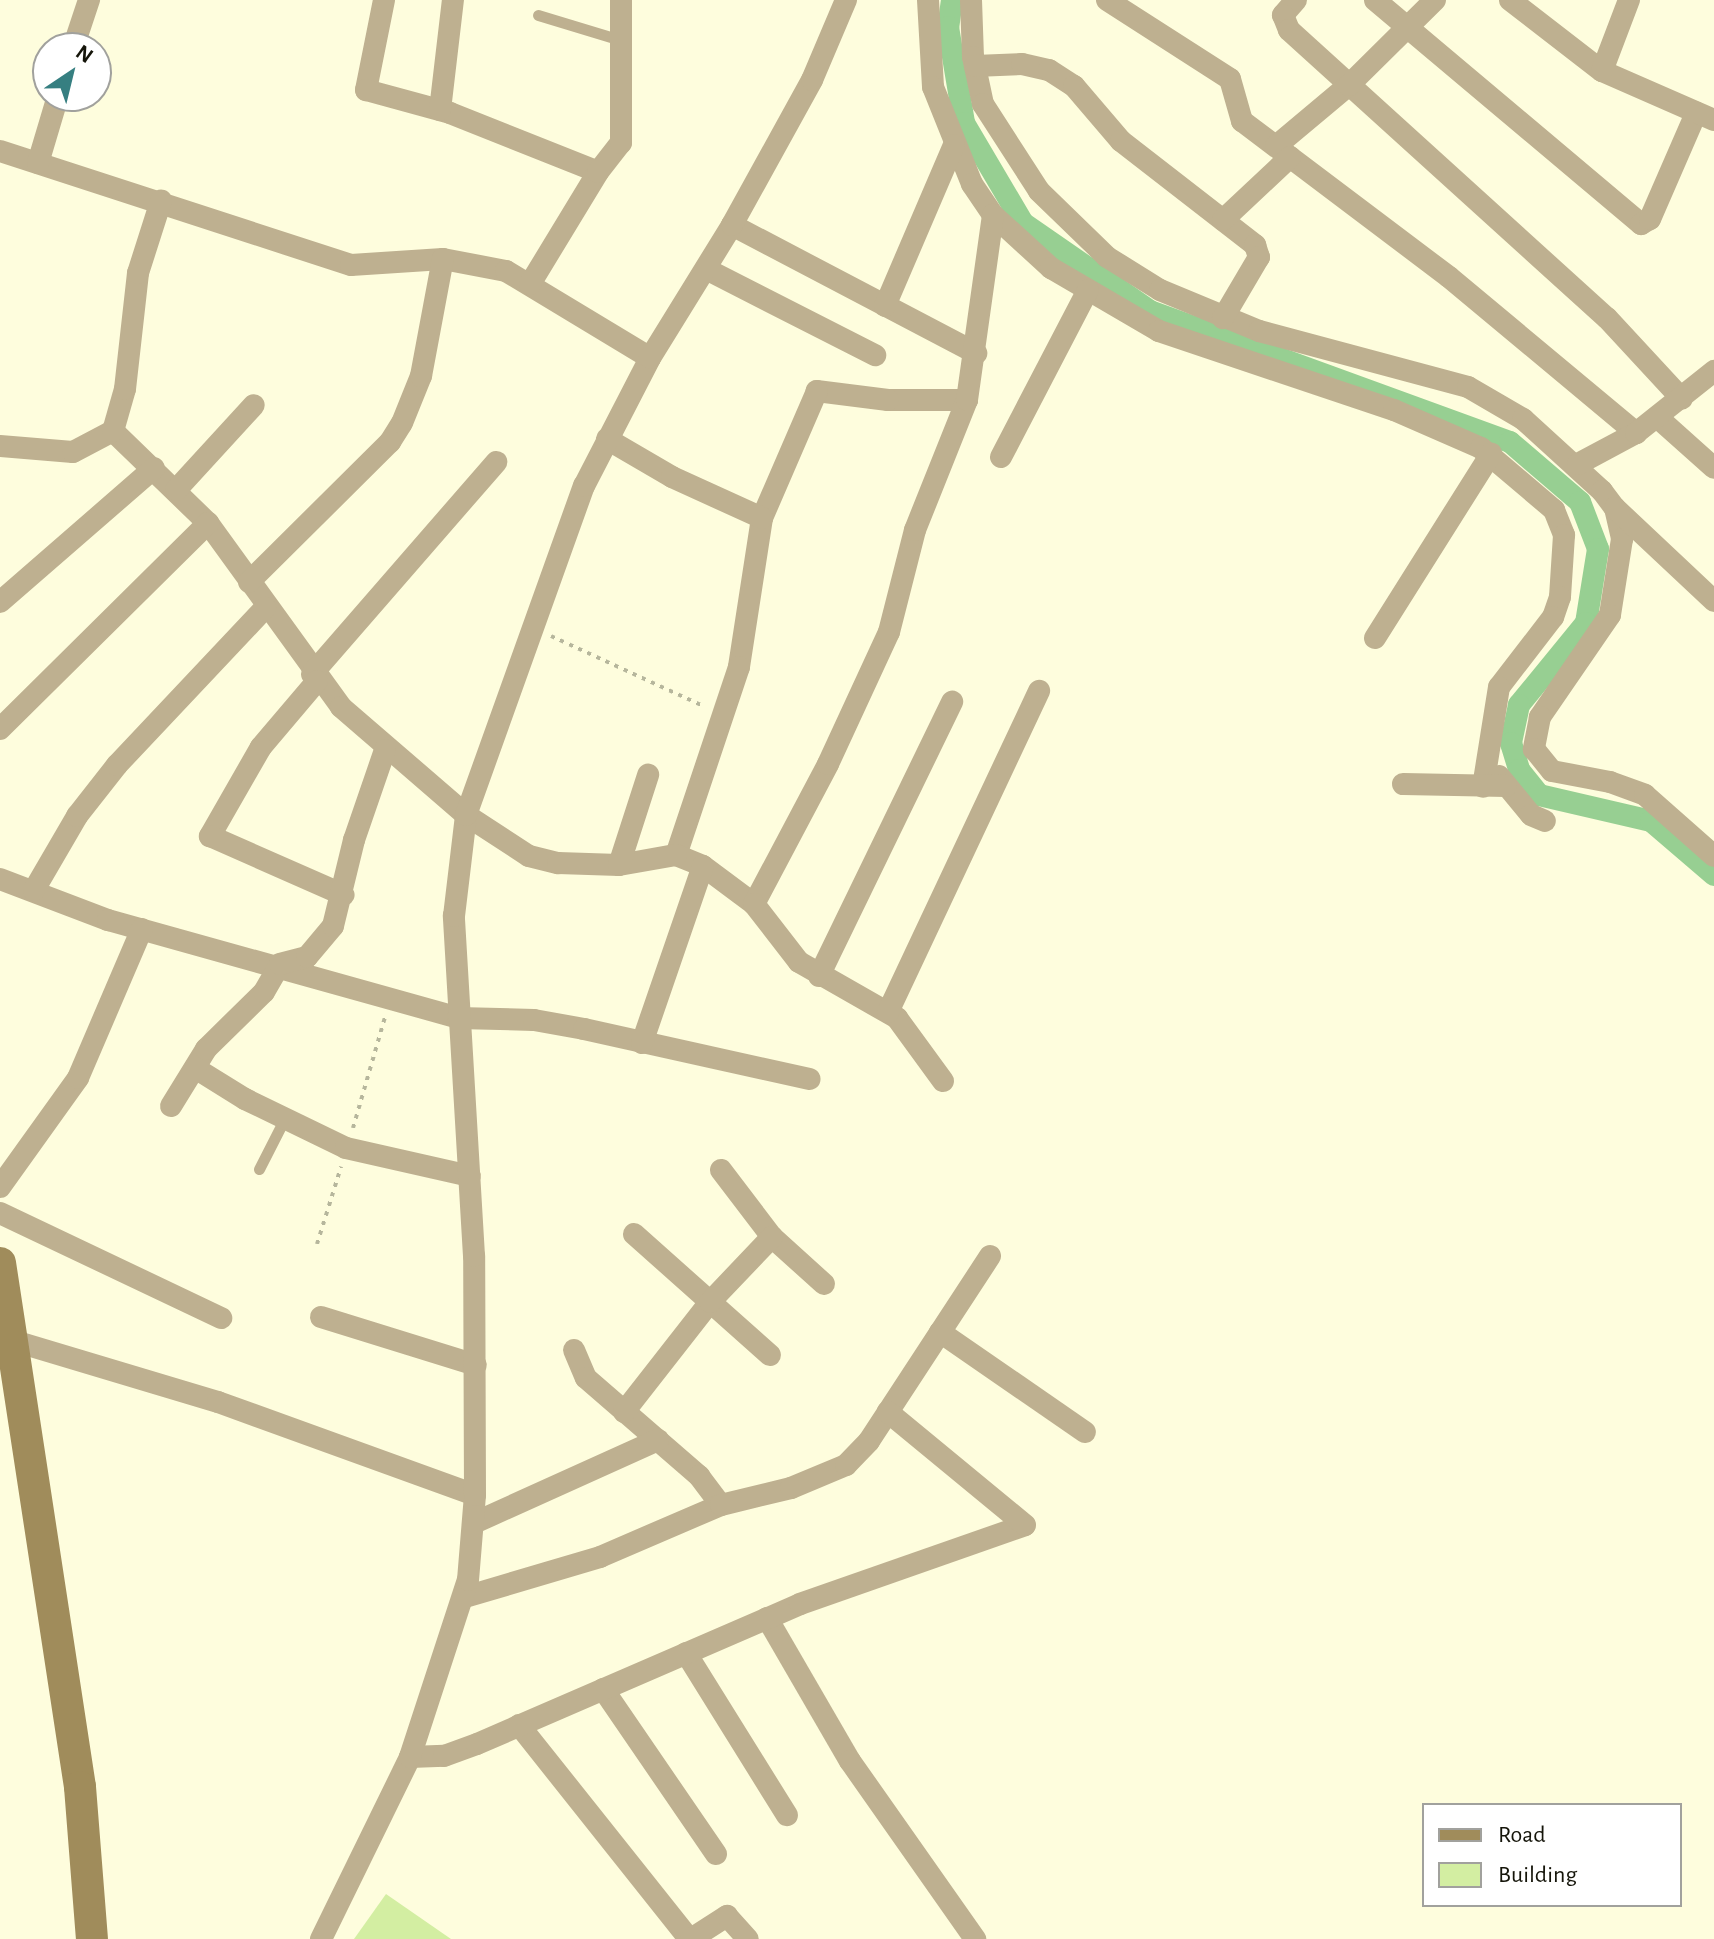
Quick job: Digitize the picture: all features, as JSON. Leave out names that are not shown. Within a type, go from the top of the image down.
[{"type":"main road","points":[[0,1263],[80,1787],[92,1939]]},
{"type":"street","points":[[78,32],[89,0]]},
{"type":"street","points":[[384,0],[366,90],[440,110],[598,172]]},
{"type":"street","points":[[440,110],[453,0]]},
{"type":"street","points":[[530,284],[598,172],[621,143],[621,0]]},
{"type":"street","points":[[321,1939],[410,1757],[465,1597],[474,1523],[476,1365],[470,1176],[454,916],[466,815],[568,525],[607,439],[650,358],[732,225],[812,80],[846,0]]},
{"type":"street","points":[[928,0],[933,87],[954,145],[993,215],[1051,268],[1159,331],[1394,410],[1491,454],[1554,510],[1564,535],[1565,569],[1553,617],[1499,687],[1483,787]]},
{"type":"street","points":[[971,0],[975,66],[983,104],[1039,191],[1068,223],[1120,265],[1223,318],[1468,387],[1523,419],[1578,464],[1615,508],[1714,601]]},
{"type":"street","points":[[1107,0],[1230,79],[1242,121],[1449,277],[1636,433]]},
{"type":"street","points":[[1296,0],[1283,23],[1607,318],[1702,389],[1636,433],[1578,464]]},
{"type":"street","points":[[1375,0],[1641,224],[1650,219],[1705,117],[1602,71],[1510,0]]},
{"type":"street","points":[[1223,220],[1283,152],[1435,0]]},
{"type":"street","points":[[1602,71],[1629,0]]},
{"type":"street","points":[[975,66],[1022,64],[1049,70],[1074,86],[1121,141],[1223,220],[1260,253],[1223,318]]},
{"type":"street","points":[[38,163],[53,112]]},
{"type":"street","points":[[885,306],[954,145]]},
{"type":"street","points":[[0,151],[351,265],[443,259],[506,271],[650,358]]},
{"type":"street","points":[[0,446],[46,453],[73,452],[113,431],[125,389],[138,273],[161,201]]},
{"type":"street","points":[[754,904],[828,764],[889,632],[915,530],[967,400],[993,215]]},
{"type":"street","points":[[732,225],[976,353]]},
{"type":"street","points":[[249,582],[390,442],[402,423],[421,376],[443,259]]},
{"type":"street","points":[[706,269],[875,355]]},
{"type":"street","points":[[1001,457],[1088,290]]},
{"type":"street","points":[[676,855],[726,717],[739,667],[747,588],[762,518],[817,391],[888,400],[967,400]]},
{"type":"street","points":[[176,490],[254,405]]},
{"type":"street","points":[[1657,417],[1714,468]]},
{"type":"street","points":[[113,431],[208,523],[315,677],[385,750],[466,815],[529,856],[558,863],[619,865],[676,855],[703,866],[754,904],[775,937],[819,976],[888,1012],[943,1081]]},
{"type":"street","points":[[607,439],[672,477],[762,518]]},
{"type":"street","points":[[1375,638],[1491,454]]},
{"type":"street","points":[[344,895],[210,836],[261,747],[315,677],[496,462]]},
{"type":"street","points":[[0,602],[154,468]]},
{"type":"street","points":[[1615,508],[1622,562],[1610,615],[1540,717],[1534,749],[1552,771],[1610,782],[1645,795],[1714,856]]},
{"type":"street","points":[[0,729],[208,523]]},
{"type":"street","points":[[34,890],[77,816],[117,765],[265,608]]},
{"type":"street","points":[[888,1012],[1039,691]]},
{"type":"street","points":[[819,976],[952,702]]},
{"type":"street","points":[[171,1106],[206,1049],[264,992],[280,964],[307,957],[323,943],[344,895],[354,840],[385,750]]},
{"type":"street","points":[[1487,758],[1531,815],[1545,821]]},
{"type":"street","points":[[619,865],[648,775]]},
{"type":"street","points":[[1403,784],[1506,786]]},
{"type":"street","points":[[642,1043],[703,866]]},
{"type":"street","points":[[0,879],[142,929],[280,964],[458,1018],[534,1020],[810,1079]]},
{"type":"street","points":[[0,1187],[78,1078],[142,929]]},
{"type":"street","points":[[195,1068],[284,1120],[346,1148],[470,1176]]},
{"type":"street","points":[[721,1170],[772,1237],[824,1284]]},
{"type":"street","points":[[0,1213],[221,1318]]},
{"type":"street","points":[[634,1234],[770,1355]]},
{"type":"street","points":[[624,1412],[710,1302],[772,1237]]},
{"type":"street","points":[[465,1597],[600,1557],[721,1505],[791,1488],[846,1465],[888,1412],[990,1256]]},
{"type":"street","points":[[321,1317],[382,1340],[476,1365]]},
{"type":"street","points":[[940,1332],[1085,1432]]},
{"type":"street","points":[[11,1340],[218,1402],[475,1495]]},
{"type":"street","points":[[574,1350],[586,1378],[658,1440],[721,1505]]},
{"type":"street","points":[[410,1757],[444,1756],[767,1618],[1025,1525],[888,1412]]},
{"type":"street","points":[[474,1523],[658,1440]]},
{"type":"street","points":[[767,1618],[850,1761],[975,1939]]},
{"type":"street","points":[[686,1653],[787,1815]]},
{"type":"street","points":[[603,1689],[716,1854]]},
{"type":"street","points":[[519,1725],[690,1939],[727,1916],[748,1939]]},
{"type":"lane","points":[[538,15],[621,40]]},
{"type":"lane","points":[[259,1169],[284,1120]]},
{"type":"path","points":[[531,627],[726,717]]},
{"type":"path","points":[[317,1244],[391,1000]]},
{"type":"building","points":[[386,1894],[451,1939],[354,1939]]},
{"type":"waterway","points":[[952,0],[948,27],[964,123],[1023,223],[1150,311],[1510,442],[1580,502],[1598,549],[1586,623],[1519,705],[1511,743],[1519,770],[1539,795],[1651,821],[1714,875]]}]
